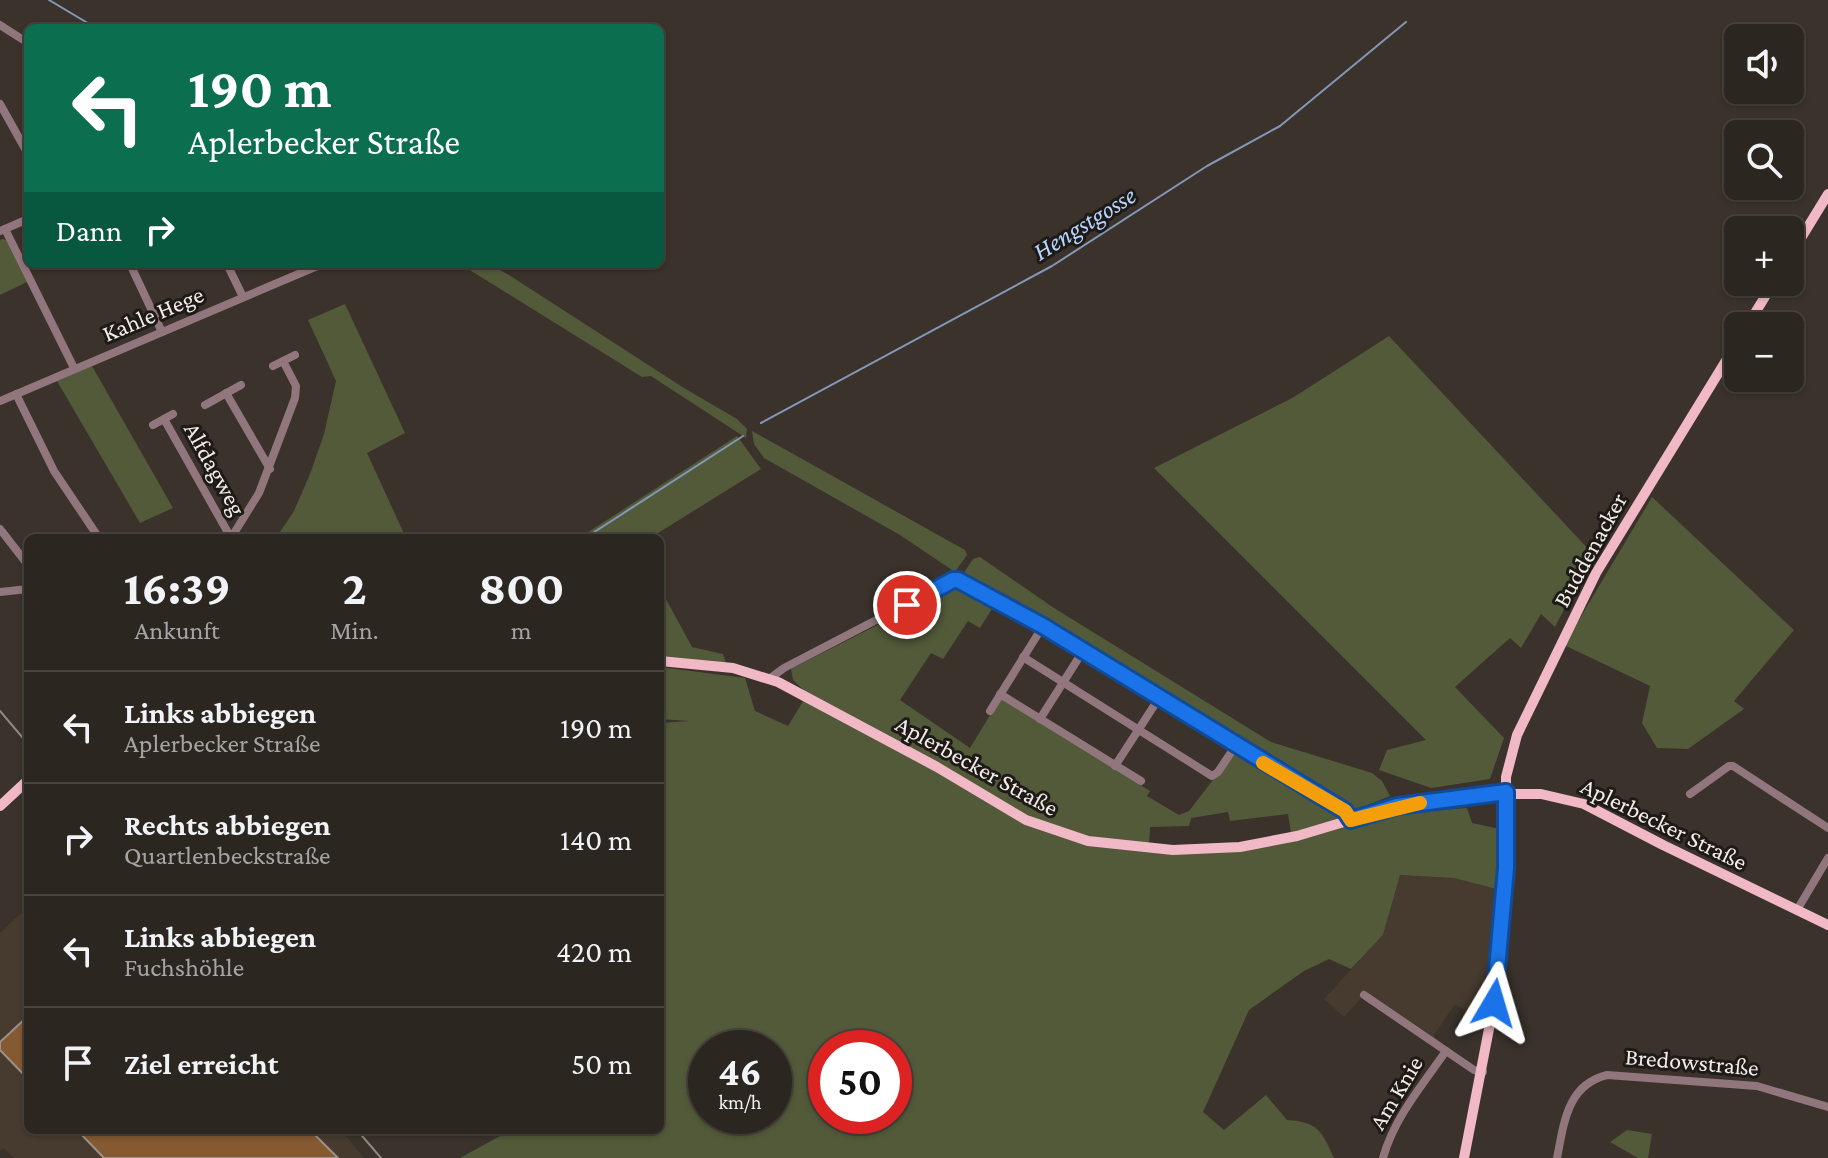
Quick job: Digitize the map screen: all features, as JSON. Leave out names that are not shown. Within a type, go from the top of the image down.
[{"type":"main road","points":[[1804,233],[1828,194]]},
{"type":"main road","name":"Buddenacker","points":[[1464,1158],[1483,1072],[1500,957],[1506,868],[1506,792],[1508,766],[1517,735],[1596,573],[1724,364]]},
{"type":"main road","name":"Aplerbecker Straße","points":[[664,661],[733,668],[769,679],[937,767],[1026,820],[1068,837],[1141,848],[1211,850],[1282,839],[1397,806],[1506,792],[1552,795],[1584,804],[1828,925]]},
{"type":"main road","points":[[0,806],[24,784]]},
{"type":"street","points":[[0,25],[24,40]]},
{"type":"street","points":[[0,104],[24,147]]},
{"type":"street","points":[[24,221],[3,230],[74,368]]},
{"type":"street","points":[[132,268],[162,332]]},
{"type":"street","points":[[229,268],[243,297]]},
{"type":"street","name":"Kahle Hege","points":[[0,401],[306,268]]},
{"type":"street","points":[[273,366],[295,355]]},
{"type":"street","points":[[233,534],[270,469],[295,398],[296,386],[283,361]]},
{"type":"street","points":[[205,405],[241,385]]},
{"type":"street","points":[[226,393],[270,469]]},
{"type":"street","points":[[16,394],[54,471],[96,534]]},
{"type":"street","name":"Alfdagweg","points":[[153,425],[173,414]]},
{"type":"street","name":"Alfdagweg","points":[[164,419],[229,534]]},
{"type":"street","points":[[0,529],[24,560]]},
{"type":"street","points":[[769,679],[772,674],[953,580],[1043,626],[1345,811],[1351,820]]},
{"type":"street","points":[[0,592],[24,589]]},
{"type":"street","points":[[990,711],[1043,626]]},
{"type":"street","points":[[1040,719],[1083,651]]},
{"type":"street","points":[[1023,657],[1212,776],[1236,745]]},
{"type":"street","points":[[1000,694],[1141,781]]},
{"type":"street","points":[[1115,766],[1159,698]]},
{"type":"street","points":[[1690,794],[1733,766],[1828,828]]},
{"type":"street","points":[[1797,910],[1828,858]]},
{"type":"street","points":[[1364,995],[1474,1070],[1483,1072]]},
{"type":"street","name":"Am Knie","points":[[1383,1158],[1388,1140],[1446,1051]]},
{"type":"street","name":"Bredowstraße","points":[[1557,1158],[1572,1101],[1586,1084],[1607,1075],[1757,1086],[1828,1107]]},
{"type":"shaded area","points":[[1400,875],[1454,878],[1496,889],[1483,1021],[1455,1004],[1434,1035],[1434,1042],[1364,995],[1344,1017],[1324,999],[1383,935]]},
{"type":"shaded area","points":[[24,910],[24,1134],[344,1134],[364,1158],[14,1158],[4,1148],[0,1151],[0,933]]},
{"type":"green space","points":[[3,239],[27,282],[0,295],[0,240]]},
{"type":"green space","points":[[466,268],[496,268],[509,275],[737,419],[747,429],[746,438],[651,376],[642,377]]},
{"type":"green space","points":[[345,304],[405,433],[367,453],[404,534],[279,534],[294,511],[310,474],[324,434],[336,381],[308,320]]},
{"type":"green space","points":[[1389,336],[1593,554],[1555,627],[1541,614],[1521,648],[1510,638],[1455,687],[1504,738],[1490,779],[1431,788],[1379,770],[1387,750],[1426,740],[1154,468],[1294,397]]},
{"type":"green space","points":[[92,366],[173,508],[140,523],[57,381]]},
{"type":"green space","points":[[752,431],[965,550],[967,555],[955,572],[900,535],[764,458],[754,444]]},
{"type":"green space","points":[[737,436],[761,469],[656,534],[585,534]]},
{"type":"green space","points":[[1652,497],[1794,630],[1734,701],[1744,709],[1688,749],[1657,748],[1642,723],[1650,686],[1564,645]]},
{"type":"green space","points":[[980,557],[1054,608],[1271,742],[1372,773],[1382,781],[1390,796],[1354,811],[1047,623],[961,577],[973,559]]},
{"type":"green space","points":[[958,584],[995,604],[980,628],[968,621],[943,659],[931,653],[900,700],[970,748],[1001,697],[1150,791],[1147,796],[1179,815],[1189,811],[1237,749],[1343,814],[1343,817],[1291,833],[1288,814],[1230,821],[1228,812],[1191,818],[1189,826],[1150,827],[1149,845],[1078,835],[1022,814],[931,759],[808,694],[793,680],[791,669]]},
{"type":"green space","points":[[664,595],[692,647],[723,654],[727,666],[664,658]]},
{"type":"green space","points":[[664,668],[745,678],[755,711],[788,726],[805,698],[1054,833],[1210,850],[1401,813],[1467,808],[1472,823],[1500,829],[1496,889],[1454,878],[1400,875],[1383,935],[1351,969],[1329,959],[1304,971],[1249,1010],[1203,1112],[1224,1130],[1266,1095],[1287,1120],[1306,1123],[1318,1130],[1334,1158],[460,1158],[500,1136],[499,1134],[664,1134],[664,723],[689,721],[664,719]]},
{"type":"green space","points":[[1627,1130],[1652,1134],[1648,1158],[1638,1158],[1610,1142]]},
{"type":"building","points":[[24,1020],[24,1075],[0,1050],[0,1042]]},
{"type":"building","points":[[81,1134],[314,1134],[338,1158],[104,1158]]},
{"type":"waterway","points":[[49,0],[89,24]]},
{"type":"waterway","name":"Hengstgosse","points":[[761,423],[1052,266],[1207,166],[1280,126],[1406,22]]},
{"type":"waterway","name":"Hengstgosse","points":[[591,534],[743,436]]},
{"type":"railway","points":[[0,711],[24,739]]},
{"type":"railway","points":[[360,1134],[381,1158]]},
{"type":"slow traffic","points":[[1263,763],[1345,811],[1351,820],[1397,806],[1420,803]]},
{"type":"route","points":[[907,605],[958,580],[1043,626],[1345,811],[1351,820],[1397,806],[1506,792],[1506,868],[1494,1003]]}]
